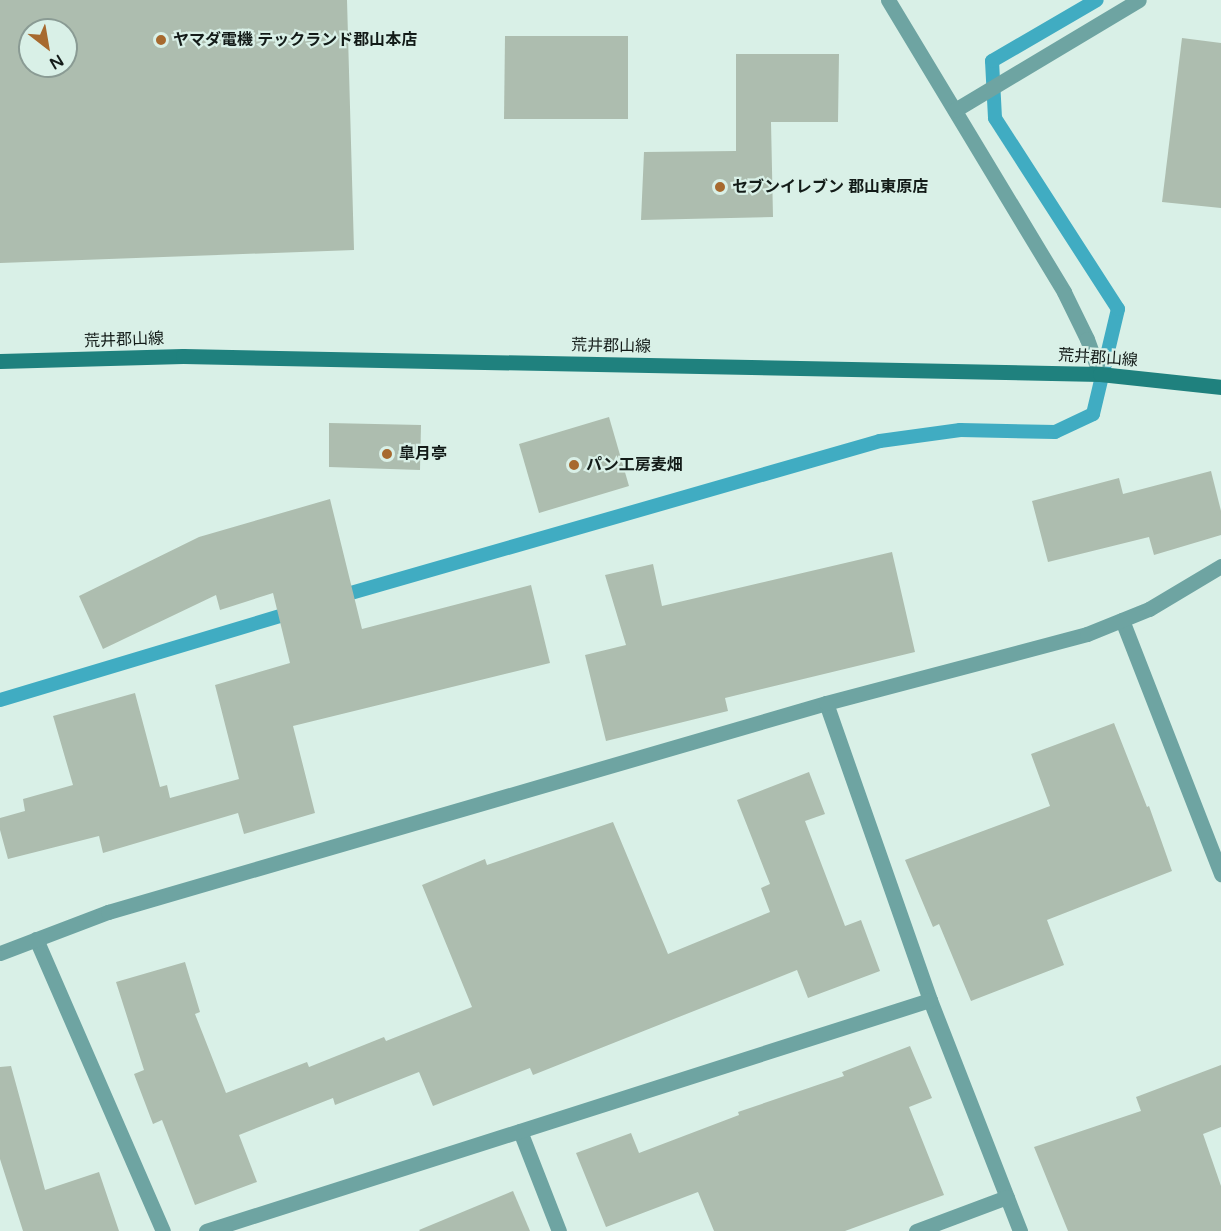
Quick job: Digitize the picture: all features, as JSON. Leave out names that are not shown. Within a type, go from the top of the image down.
[{"type":"main road","name":"荒井郡山線","points":[[0,361],[183,356],[1100,374],[1221,387]]},
{"type":"street","points":[[888,0],[1064,292],[1087,339],[1100,374]]},
{"type":"street","points":[[955,110],[1139,0]]},
{"type":"street","points":[[0,953],[108,912],[826,703],[1087,634],[1149,609],[1221,566]]},
{"type":"street","points":[[1122,620],[1221,874]]},
{"type":"street","points":[[826,703],[930,1000],[1020,1231]]},
{"type":"street","points":[[36,939],[163,1231]]},
{"type":"street","points":[[206,1231],[930,1000]]},
{"type":"street","points":[[520,1131],[559,1231]]},
{"type":"street","points":[[916,1231],[1007,1197]]},
{"type":"building","points":[[0,0],[347,0],[354,250],[0,263]]},
{"type":"building","points":[[505,36],[628,36],[628,119],[504,119]]},
{"type":"building","points":[[1182,38],[1221,43],[1221,208],[1162,202]]},
{"type":"building","points":[[736,54],[839,54],[838,122],[771,122],[773,217],[641,220],[644,152],[736,151]]},
{"type":"building","name":"パン工房麦畑","points":[[609,417],[629,486],[539,513],[519,444]]},
{"type":"building","points":[[329,423],[421,425],[420,470],[329,467]]},
{"type":"building","points":[[1211,471],[1221,511],[1221,535],[1154,555],[1149,537],[1048,562],[1032,501],[1119,478],[1123,494]]},
{"type":"building","points":[[330,499],[362,629],[531,585],[550,663],[293,726],[315,813],[244,834],[238,813],[103,853],[99,836],[8,859],[0,830],[0,818],[25,811],[23,799],[73,785],[53,716],[135,693],[160,787],[167,785],[170,798],[239,779],[215,685],[290,663],[273,593],[220,610],[216,595],[103,649],[79,596],[199,537]]},
{"type":"building","points":[[892,552],[915,652],[725,698],[728,711],[606,741],[585,655],[626,645],[605,575],[653,564],[662,606]]},
{"type":"building","points":[[1114,723],[1147,807],[1149,806],[1172,871],[1047,920],[1064,965],[971,1001],[939,924],[933,927],[905,860],[1050,806],[1031,754]]},
{"type":"building","points":[[809,772],[825,814],[805,821],[845,926],[861,920],[880,971],[808,998],[797,970],[533,1075],[530,1068],[433,1106],[419,1072],[335,1105],[333,1098],[239,1135],[257,1182],[195,1205],[162,1120],[153,1124],[134,1074],[144,1070],[116,982],[185,962],[200,1012],[195,1014],[226,1093],[307,1062],[309,1067],[384,1037],[386,1041],[472,1007],[422,885],[485,859],[487,865],[613,822],[668,954],[770,912],[761,888],[770,884],[737,800]]},
{"type":"building","points":[[910,1046],[932,1098],[909,1107],[944,1195],[845,1231],[714,1231],[698,1192],[606,1227],[576,1153],[631,1133],[639,1153],[739,1115],[738,1112],[844,1076],[842,1072]]},
{"type":"building","points":[[1221,1065],[1221,1127],[1203,1134],[1221,1186],[1221,1231],[1068,1231],[1034,1147],[1141,1111],[1136,1097]]},
{"type":"building","points":[[11,1066],[45,1190],[99,1172],[119,1231],[23,1231],[0,1159],[0,1067]]},
{"type":"building","points":[[513,1191],[530,1231],[419,1230]]},
{"type":"waterway","points":[[337,597],[880,441],[960,430],[1055,432],[1093,414],[1118,309],[995,118],[992,61],[1097,0]]},
{"type":"waterway","points":[[0,700],[296,611]]},
{"type":"place","name":"ヤマダ電機 テックランド郡山本店","points":[[161,40]]},
{"type":"place","name":"セブンイレブン 郡山東原店","points":[[720,187]]},
{"type":"place","name":"皐月亭","points":[[387,454]]},
{"type":"place","name":"パン工房麦畑","points":[[574,465]]}]
